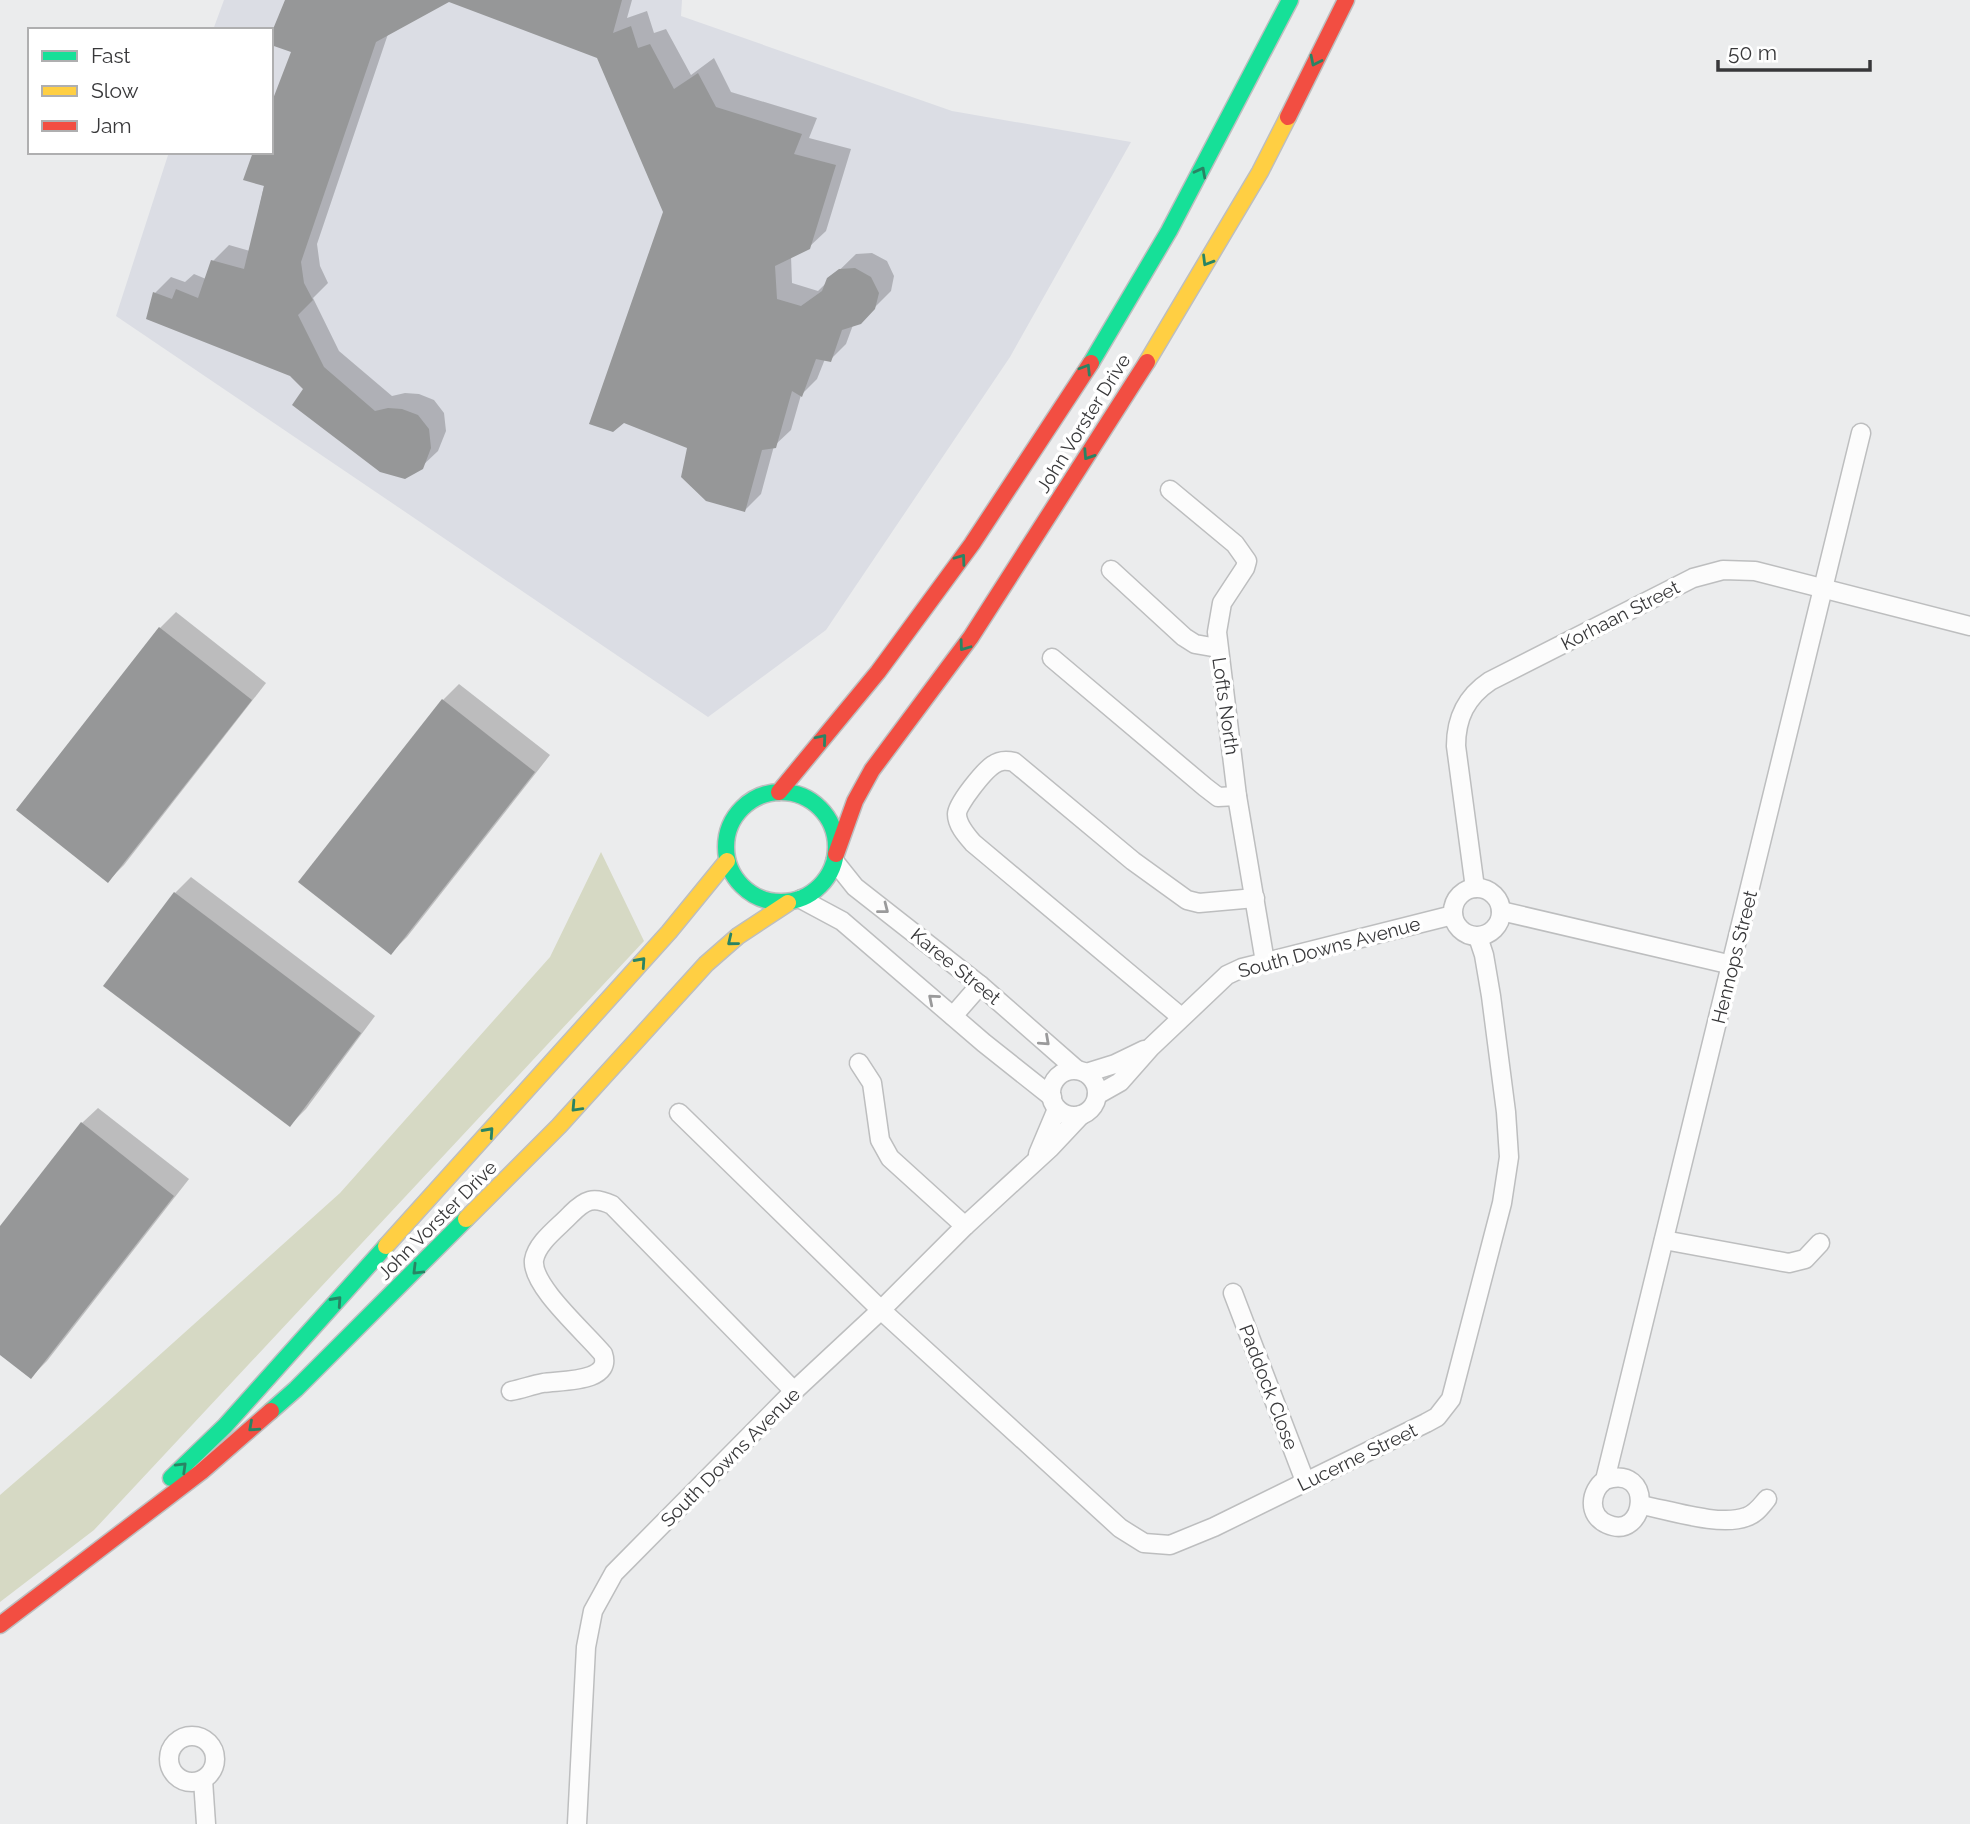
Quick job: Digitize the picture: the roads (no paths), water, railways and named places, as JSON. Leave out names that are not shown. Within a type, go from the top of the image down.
[{"type":"street","name":"John Vorster Drive","points":[[779,792],[878,672],[972,544],[1089,366],[1169,231],[1290,0]]},
{"type":"street","name":"John Vorster Drive","points":[[835,858],[855,801],[872,770],[978,625],[1127,395],[1260,172],[1346,0]]},
{"type":"street","name":"Hennops Street","points":[[1641,1505],[1639,1512],[1629,1523],[1621,1526],[1606,1524],[1595,1513],[1593,1498],[1595,1491],[1605,1480],[1861,433]]},
{"type":"street","name":"Lofts North","points":[[1170,490],[1235,544],[1247,561],[1222,603],[1218,617],[1218,648],[1237,796],[1265,962]]},
{"type":"street","points":[[1111,570],[1184,637],[1195,644],[1218,648]]},
{"type":"street","name":"Korhaan Street","points":[[1475,888],[1456,729],[1467,702],[1482,686],[1693,578],[1723,570],[1755,571],[1970,626]]},
{"type":"street","points":[[1052,658],[1205,787],[1219,797],[1237,796]]},
{"type":"street","points":[[1181,1017],[973,843],[958,822],[960,803],[993,765],[1005,760],[1014,762],[1133,861],[1187,900],[1199,903],[1255,898]]},
{"type":"street","points":[[779,792],[798,794],[815,803],[827,817],[835,835],[835,858],[827,878],[816,891],[794,901],[768,902],[749,893],[735,879],[727,861],[725,847],[729,827],[740,809],[756,797],[779,792]]},
{"type":"street","name":"Karee Street","points":[[835,858],[855,887],[980,985],[1082,1072]]},
{"type":"street","name":"John Vorster Drive","points":[[98,1549],[225,1426],[669,932],[727,861]]},
{"type":"street","points":[[1475,888],[1492,894],[1501,911],[1494,929],[1478,937],[1458,928],[1453,915],[1453,905],[1458,897],[1475,888]]},
{"type":"street","name":"John Vorster Drive","points":[[0,1625],[201,1472],[296,1389],[559,1126],[706,964],[738,936],[794,901]]},
{"type":"street","name":"Karee Street","points":[[794,901],[842,921],[1054,1103]]},
{"type":"street","points":[[1501,911],[1732,965]]},
{"type":"street","name":"South Downs Avenue","points":[[1097,1095],[1120,1082],[1181,1017],[1227,975],[1242,968],[1453,915]]},
{"type":"street","name":"Lucerne Street","points":[[679,1112],[881,1310],[1120,1528],[1144,1543],[1170,1545],[1191,1538],[1437,1417],[1451,1399],[1502,1203],[1509,1157],[1491,996],[1478,937]]},
{"type":"street","points":[[953,1016],[980,985]]},
{"type":"street","name":"South Downs Avenue","points":[[1082,1072],[1115,1064],[1150,1048]]},
{"type":"street","points":[[859,1063],[872,1083],[880,1140],[890,1158],[965,1226]]},
{"type":"street","points":[[1071,1070],[1082,1072],[1094,1082],[1097,1095],[1092,1107],[1082,1115],[1068,1115],[1054,1103],[1052,1085],[1060,1075],[1071,1070]]},
{"type":"street","name":"South Downs Avenue","points":[[1032,1163],[1044,1142],[1054,1103]]},
{"type":"street","name":"South Downs Avenue","points":[[577,1824],[586,1647],[593,1611],[601,1592],[614,1573],[794,1391],[1082,1115]]},
{"type":"street","points":[[511,1391],[587,1377],[599,1373],[603,1367],[603,1354],[542,1286],[535,1273],[534,1260],[539,1247],[587,1199],[599,1199],[612,1205],[794,1391]]},
{"type":"street","points":[[1664,1240],[1788,1263],[1805,1259],[1820,1243]]},
{"type":"street","name":"Paddock Close","points":[[1233,1293],[1305,1481]]},
{"type":"street","points":[[1605,1480],[1620,1477],[1634,1484],[1641,1497],[1641,1505],[1720,1520],[1737,1519],[1755,1513],[1767,1499]]},
{"type":"street","points":[[203,1780],[206,1824]]}]
